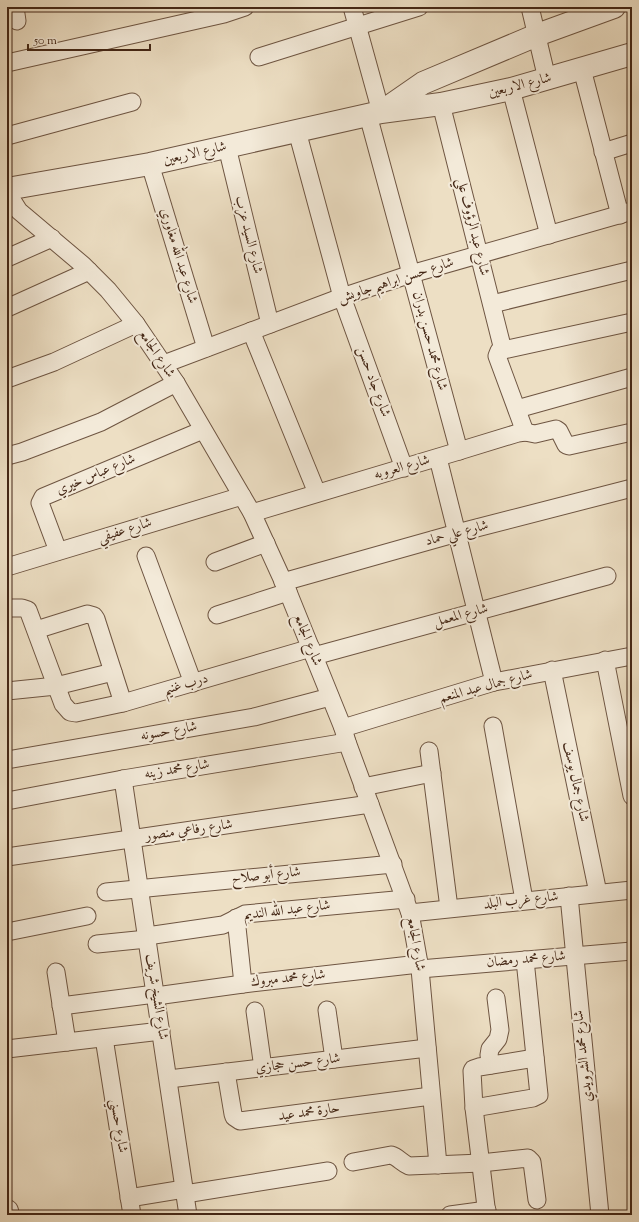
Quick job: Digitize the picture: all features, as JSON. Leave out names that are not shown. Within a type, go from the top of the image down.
[{"type":"street","points":[[7,63],[224,14],[245,7]]},
{"type":"street","name":"شارع محمد حسن بدران","points":[[352,7],[358,26],[374,113],[411,274],[459,451]]},
{"type":"street","points":[[259,57],[419,7]]},
{"type":"street","points":[[530,7],[547,79]]},
{"type":"street","name":"شارع الاربعين","points":[[374,113],[423,83],[537,35],[614,7]]},
{"type":"street","name":"شارع الاربعين","points":[[7,190],[150,164],[374,113],[441,104],[511,89],[632,54]]},
{"type":"street","points":[[582,69],[603,152],[626,213]]},
{"type":"street","points":[[511,89],[549,235]]},
{"type":"street","points":[[7,136],[132,102]]},
{"type":"street","name":"شارع عبد الرؤوف علي","points":[[441,104],[503,350]]},
{"type":"street","name":"شارع جاد حسن","points":[[297,131],[342,297],[404,468]]},
{"type":"street","points":[[603,152],[632,143]]},
{"type":"street","name":"شارع السيد عزب","points":[[227,147],[270,324]]},
{"type":"street","name":"شارع عبد الله مغاوري","points":[[150,164],[206,348]]},
{"type":"street","name":"شارع الجامع","points":[[7,190],[19,211],[89,271],[108,290],[136,324],[176,383],[252,513],[286,587],[345,735],[408,906],[420,967],[438,1164]]},
{"type":"street","name":"شارع حسن ابراهيم جاويش","points":[[164,364],[342,297],[411,274],[626,213]]},
{"type":"street","points":[[7,258],[52,238]]},
{"type":"street","points":[[492,304],[632,270]]},
{"type":"street","points":[[7,308],[89,271]]},
{"type":"street","points":[[525,432],[497,356],[499,351],[632,322]]},
{"type":"street","points":[[7,379],[54,362],[136,324]]},
{"type":"street","points":[[251,331],[317,494]]},
{"type":"street","points":[[517,409],[632,377]]},
{"type":"street","points":[[7,456],[22,452],[101,422],[176,383]]},
{"type":"street","name":"شارع العروبه","points":[[252,513],[518,433],[525,432],[534,434],[553,429],[559,431],[565,443],[569,446],[632,432]]},
{"type":"street","name":"شارع عباس خيري","points":[[58,551],[40,503],[43,497],[203,430]]},
{"type":"street","points":[[438,458],[494,682]]},
{"type":"street","name":"شارع علي حماد","points":[[216,615],[286,587],[457,534],[632,488]]},
{"type":"street","name":"شارع عفيفي","points":[[7,567],[242,496]]},
{"type":"street","points":[[215,562],[266,543]]},
{"type":"street","points":[[146,556],[193,683]]},
{"type":"street","name":"شارع المعمل","points":[[313,652],[607,576]]},
{"type":"street","points":[[14,608],[28,610],[56,686]]},
{"type":"street","points":[[36,630],[91,614],[96,619],[122,703]]},
{"type":"street","name":"درب غنيم","points":[[56,686],[63,704],[70,712],[76,713],[122,703],[313,652]]},
{"type":"street","name":"شارع جمال عبد المنعم","points":[[345,735],[494,682],[632,656]]},
{"type":"street","points":[[605,660],[632,796]]},
{"type":"street","name":"شارع جمال يوسف","points":[[552,670],[598,893]]},
{"type":"street","points":[[7,691],[56,686],[113,672]]},
{"type":"street","name":"شارع حسونه","points":[[7,760],[254,717],[330,697]]},
{"type":"street","points":[[493,726],[524,900]]},
{"type":"street","name":"شارع محمد زينه","points":[[7,801],[345,735]]},
{"type":"street","points":[[429,751],[449,908]]},
{"type":"street","points":[[363,787],[432,773]]},
{"type":"street","name":"شارع الشيخ شريف","points":[[123,779],[169,1079],[188,1215]]},
{"type":"street","name":"شارع رفاعي منصور","points":[[7,857],[132,840],[370,804]]},
{"type":"street","name":"شارع أبو صلاح","points":[[106,892],[393,864]]},
{"type":"street","name":"شارع غرب البلد","points":[[408,906],[449,908],[632,890]]},
{"type":"street","name":"شارع محمد الشرويدي","points":[[569,896],[600,1215]]},
{"type":"street","name":"شارع عبد الله النديم","points":[[97,944],[147,938],[223,925],[245,914],[408,906]]},
{"type":"street","points":[[7,932],[87,916]]},
{"type":"street","points":[[236,918],[243,984]]},
{"type":"street","name":"شارع محمد رمضان","points":[[420,967],[632,951]]},
{"type":"street","points":[[474,1108],[537,1097],[539,1092],[525,960]]},
{"type":"street","name":"شارع محمد مبروك","points":[[62,1006],[243,984],[420,967]]},
{"type":"street","points":[[56,972],[67,1042]]},
{"type":"street","points":[[491,1065],[489,1055],[490,1050],[498,1039],[500,1030],[496,998]]},
{"type":"street","points":[[327,1010],[334,1059]]},
{"type":"street","points":[[255,1011],[263,1068]]},
{"type":"street","points":[[7,1049],[161,1031]]},
{"type":"street","name":"شارع حسني","points":[[104,1038],[132,1215]]},
{"type":"street","name":"شارع حسن حجازي","points":[[169,1079],[427,1048]]},
{"type":"street","points":[[450,1215],[487,1212],[471,1074],[476,1067],[535,1058]]},
{"type":"street","name":"حارة محمد عيد","points":[[226,1072],[232,1114],[240,1121],[432,1096]]},
{"type":"street","points":[[353,1162],[391,1154],[396,1156],[408,1166],[481,1163],[528,1158],[532,1162],[537,1200]]},
{"type":"street","points":[[129,1198],[185,1192],[328,1171]]},
{"type":"street","points":[[7,1211],[8,1215]]}]
